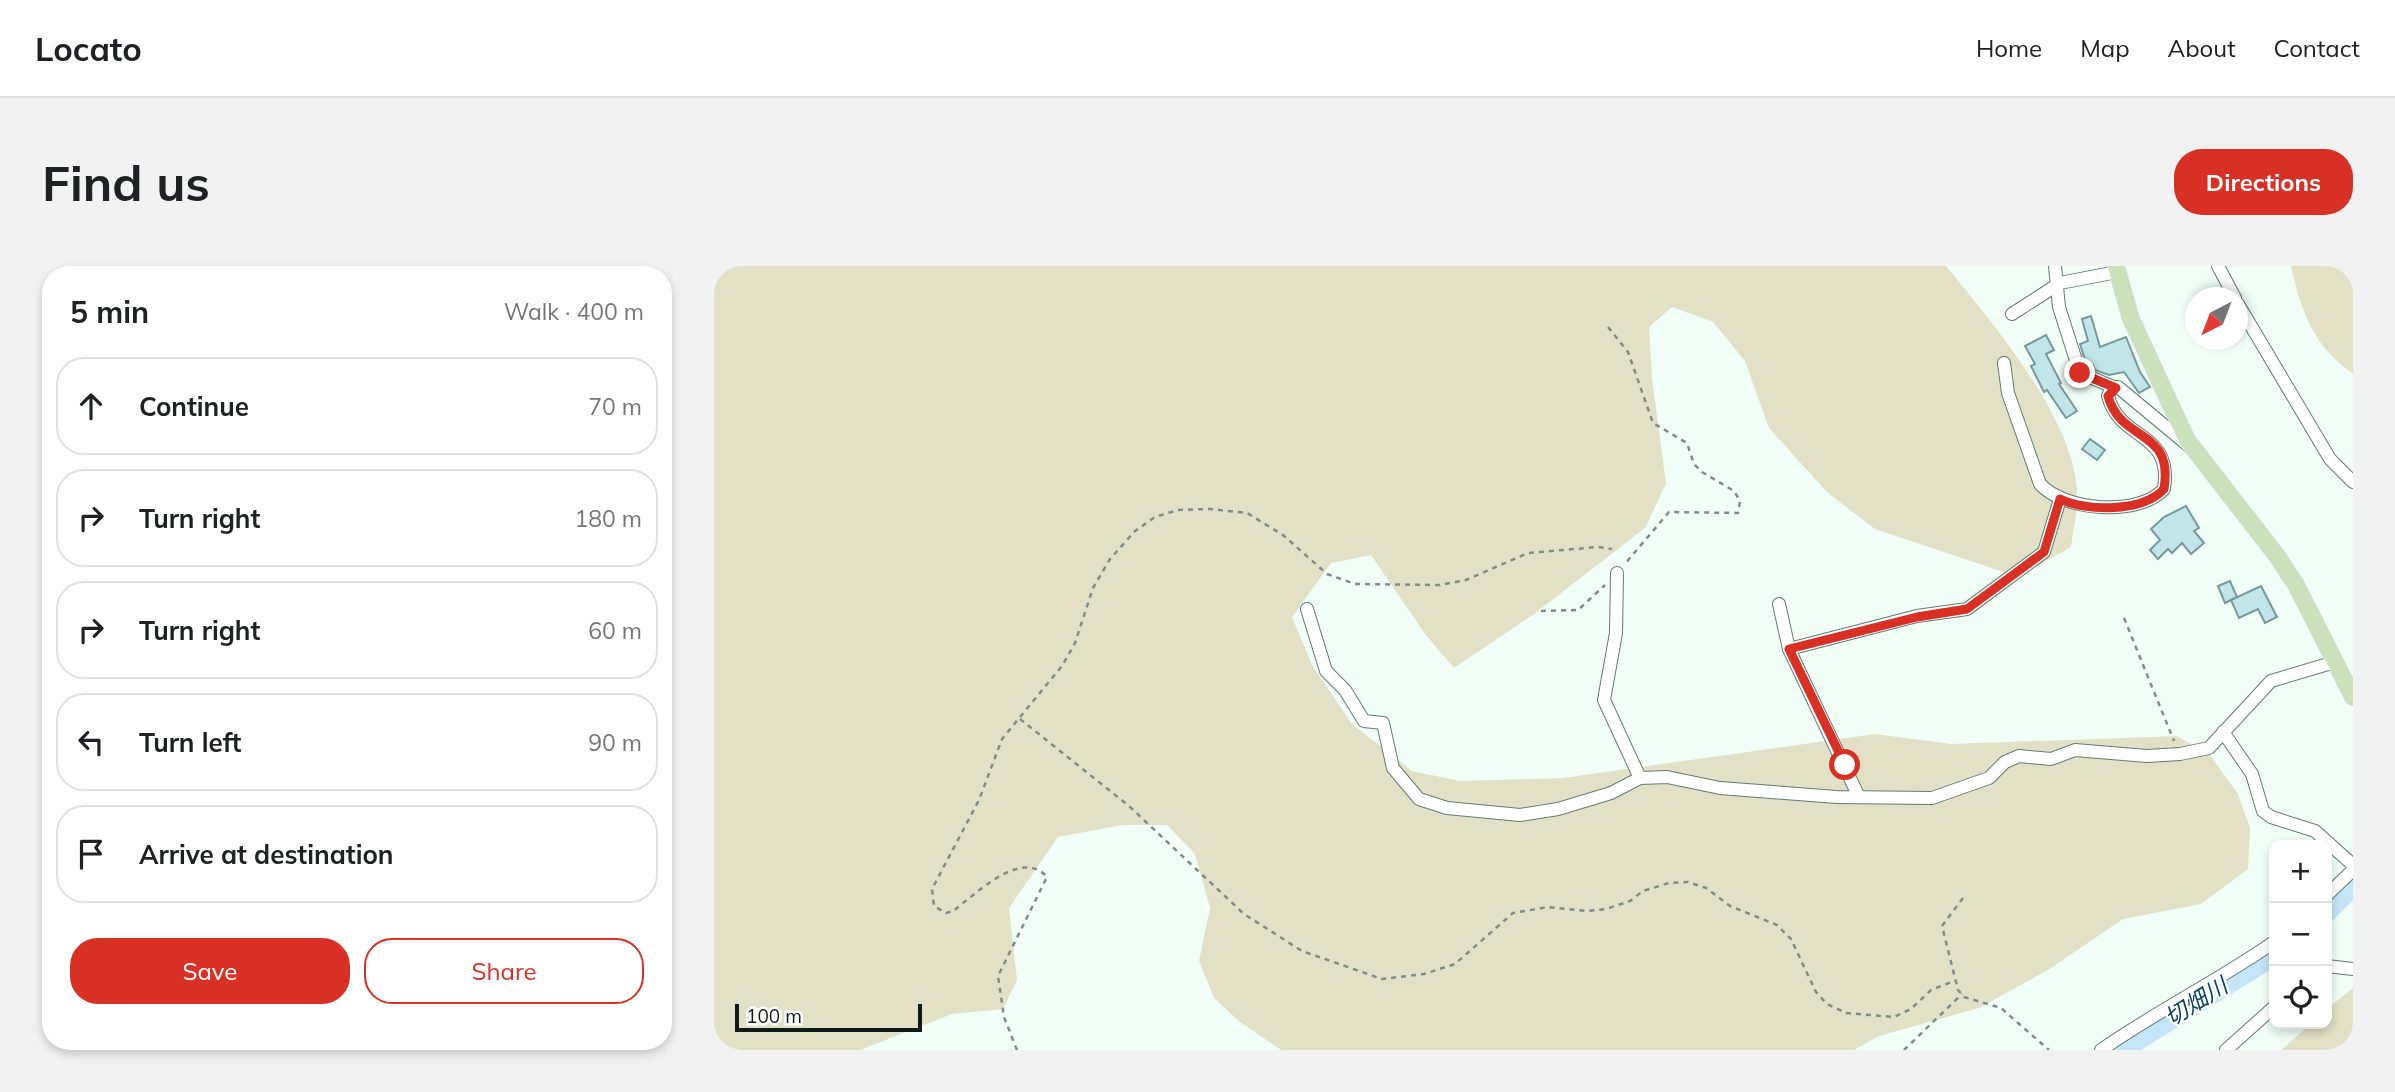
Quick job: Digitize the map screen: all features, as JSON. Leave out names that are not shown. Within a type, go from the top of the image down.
[{"type":"main road","points":[[2116,269],[2132,320],[2195,450],[2277,556],[2296,585],[2353,697]]},
{"type":"street","points":[[2055,266],[2059,307],[2080,373],[2116,388],[2195,450]]},
{"type":"street","points":[[2218,266],[2229,287]]},
{"type":"street","points":[[2011,314],[2057,285],[2116,269]]},
{"type":"street","points":[[2248,321],[2330,459],[2353,482]]},
{"type":"street","points":[[2004,363],[2008,393],[2040,484],[2048,494],[2086,506],[2128,505],[2148,501],[2164,489],[2166,474],[2163,454],[2152,441],[2116,416],[2108,396],[2116,388]]},
{"type":"street","points":[[1789,649],[1917,617],[1967,609],[2044,552],[2060,499]]},
{"type":"street","points":[[1617,573],[1616,633],[1604,700],[1640,778]]},
{"type":"street","points":[[1779,604],[1789,649],[1858,795]]},
{"type":"street","points":[[1307,609],[1326,671],[1345,690],[1364,721],[1383,723],[1393,768],[1419,799],[1447,808],[1520,815],[1558,809],[1598,797],[1640,778],[1667,777],[1720,788],[1837,797],[1858,795],[1932,798],[1989,778],[2005,762],[2019,756],[2052,759],[2075,750],[2147,756],[2180,754],[2209,748],[2271,681],[2335,662]]},
{"type":"street","points":[[2223,732],[2252,774],[2263,811],[2271,817],[2315,831],[2353,868],[2332,890]]},
{"type":"street","points":[[2102,1050],[2131,1029],[2225,976],[2269,946]]},
{"type":"street","points":[[2332,967],[2353,969]]},
{"type":"street","points":[[2226,1050],[2269,1011]]},
{"type":"path","points":[[1541,611],[1578,610],[1617,573],[1669,512],[1738,513],[1740,501],[1734,491],[1702,472],[1695,464],[1687,443],[1653,423],[1628,352],[1608,327]]},
{"type":"path","points":[[1017,1050],[1004,1017],[998,976],[1047,877],[1043,872],[1021,868],[992,879],[953,911],[941,912],[934,906],[932,889],[979,800],[995,751],[1062,666],[1075,643],[1093,588],[1110,559],[1135,531],[1154,517],[1178,510],[1210,509],[1247,513],[1283,535],[1327,574],[1355,584],[1440,585],[1466,580],[1528,553],[1598,547],[1612,549]]},
{"type":"path","points":[[2124,618],[2180,754]]},
{"type":"path","points":[[1020,719],[1129,806],[1244,914],[1302,951],[1382,979],[1424,974],[1455,964],[1513,914],[1548,907],[1586,911],[1606,909],[1630,901],[1643,891],[1670,883],[1688,882],[1706,888],[1730,906],[1777,925],[1791,939],[1816,992],[1827,1004],[1846,1013],[1894,1017],[1911,1009],[1931,990],[1954,981]]},
{"type":"path","points":[[1963,898],[1942,926],[1962,994],[1974,1001],[2001,1008],[2049,1050]]},
{"type":"path","points":[[1904,1050],[1962,994]]},
{"type":"shaded area","points":[[714,266],[1946,266],[2028,373],[2062,435],[2073,465],[2077,494],[2071,547],[2018,577],[1875,529],[1827,492],[1769,428],[1745,361],[1713,322],[1672,307],[1649,327],[1652,378],[1666,484],[1645,528],[1534,614],[1454,668],[1425,634],[1371,555],[1331,563],[1292,617],[1312,665],[1352,724],[1412,771],[1460,781],[1563,778],[1875,734],[1951,744],[2177,736],[2210,755],[2238,794],[2250,828],[2248,869],[2201,904],[2123,919],[2048,970],[1979,1008],[1879,1036],[1854,1050],[1281,1050],[1240,1022],[1214,998],[1199,961],[1210,908],[1195,854],[1167,825],[1122,825],[1058,837],[1009,908],[1017,980],[1003,1009],[952,1014],[860,1050],[714,1050]]},
{"type":"shaded area","points":[[2291,266],[2353,266],[2353,374],[2328,351],[2311,327]]},
{"type":"shaded area","points":[[2353,988],[2353,1050],[2281,1050],[2305,1029],[2332,1029],[2332,1005]]},
{"type":"building","points":[[2091,316],[2100,347],[2126,337],[2140,372],[2150,387],[2139,393],[2124,372],[2109,375],[2095,370],[2093,365],[2087,366],[2080,344],[2088,341],[2082,319]]},
{"type":"building","points":[[2046,335],[2054,350],[2046,354],[2061,383],[2059,384],[2077,411],[2066,418],[2047,390],[2044,392],[2031,366],[2035,364],[2025,346]]},
{"type":"building","points":[[2090,439],[2105,450],[2097,460],[2082,449]]},
{"type":"building","points":[[2186,506],[2199,528],[2194,531],[2204,543],[2191,554],[2182,543],[2172,553],[2168,549],[2158,559],[2150,550],[2160,540],[2151,529],[2164,517]]},
{"type":"building","points":[[2230,581],[2237,597],[2225,603],[2218,586]]},
{"type":"building","points":[[2261,586],[2277,617],[2265,623],[2258,609],[2239,618],[2231,600]]},
{"type":"waterway","name":"切畑川","points":[[2332,905],[2353,884]]},
{"type":"waterway","name":"切畑川","points":[[2119,1050],[2269,957]]},
{"type":"route","points":[[1845,765],[1789,649],[1917,617],[1967,609],[2003,585],[2044,552],[2060,499],[2086,506],[2128,505],[2148,501],[2164,489],[2166,474],[2163,454],[2152,441],[2116,416],[2108,396],[2111,389],[2116,388],[2080,373]]}]
